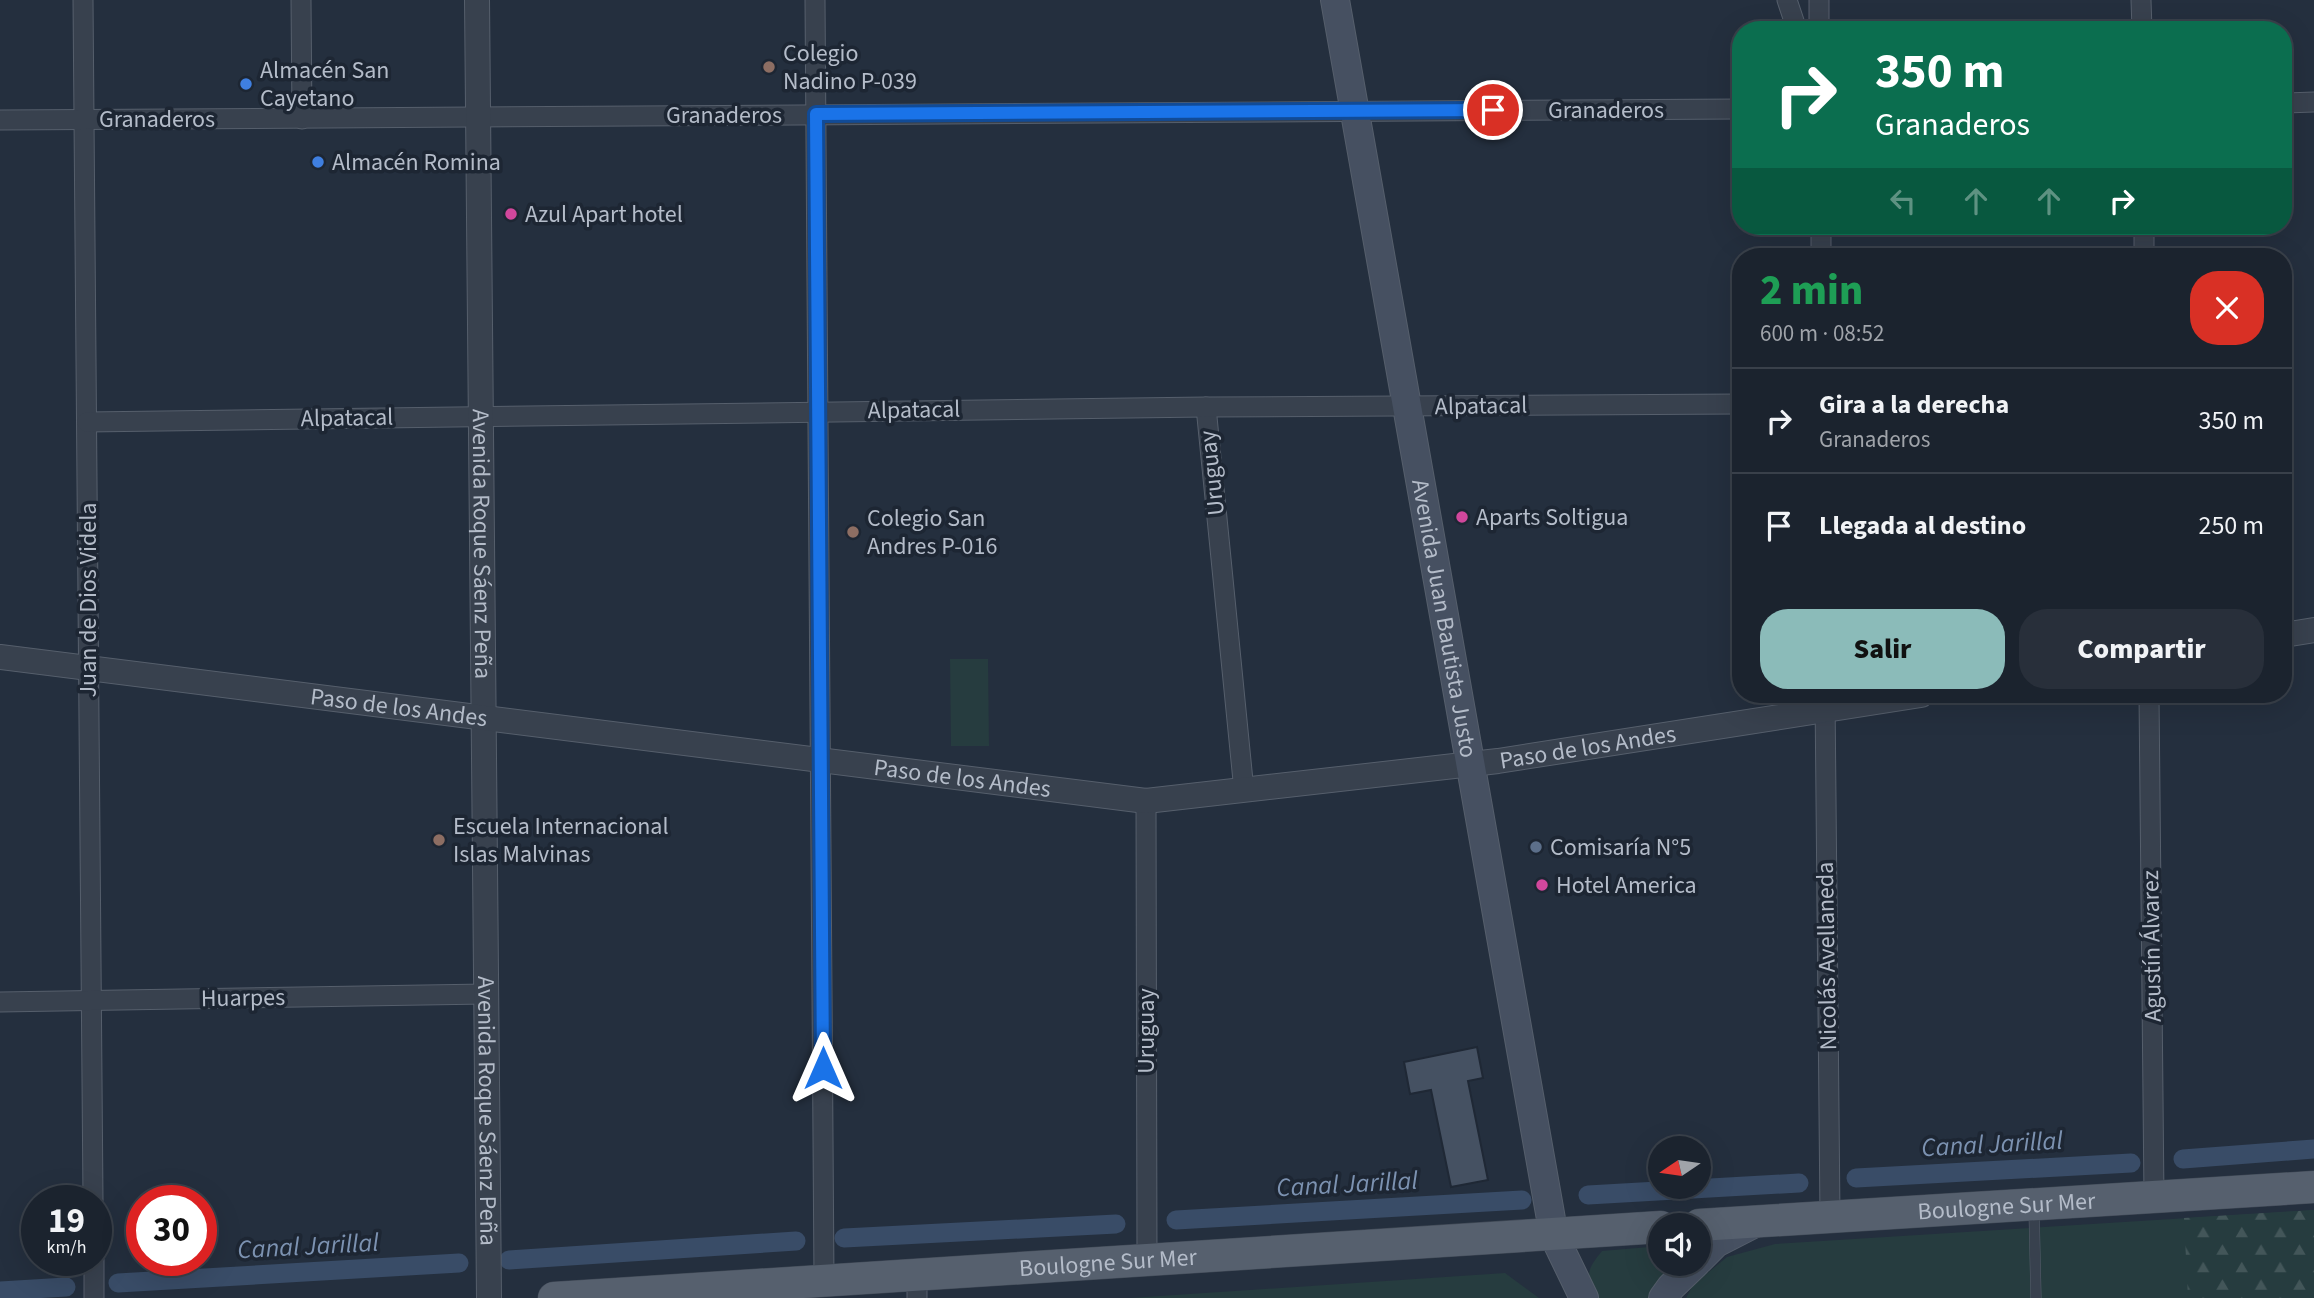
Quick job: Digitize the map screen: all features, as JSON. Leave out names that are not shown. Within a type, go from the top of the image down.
[{"type":"main road","name":"Avenida Juan Bautista Justo","points":[[1335,0],[1554,1236],[1584,1298]]},
{"type":"main road","name":"Boulogne Sur Mer","points":[[1711,1224],[2314,1187]]},
{"type":"main road","points":[[1711,1248],[1757,1222]]},
{"type":"main road","name":"Boulogne Sur Mer","points":[[554,1298],[759,1291],[824,1280],[917,1286],[1147,1261],[1648,1228]]},
{"type":"main road","points":[[1663,1298],[1684,1276]]},
{"type":"street","name":"Juan de Dios Videla","points":[[83,0],[93,1185]]},
{"type":"street","points":[[301,0],[302,118]]},
{"type":"street","name":"Avenida Roque Sáenz Peña","points":[[477,0],[489,1298]]},
{"type":"street","points":[[815,0],[824,1280]]},
{"type":"street","points":[[1787,0],[1794,21]]},
{"type":"street","points":[[1818,21],[1819,0]]},
{"type":"street","points":[[2141,0],[2142,21]]},
{"type":"street","points":[[2292,103],[2314,103]]},
{"type":"street","name":"Granaderos","points":[[0,120],[1732,109]]},
{"type":"street","name":"Alpatacal","points":[[87,422],[818,411],[1732,404]]},
{"type":"street","name":"Uruguay","points":[[1206,407],[1244,791]]},
{"type":"street","points":[[2292,634],[2314,630]]},
{"type":"street","name":"Paso de los Andes","points":[[0,657],[1146,801],[1471,764],[1825,703]]},
{"type":"street","name":"Nicolás Avellaneda","points":[[1825,703],[1830,1217]]},
{"type":"street","name":"Agustín Álvarez","points":[[2149,703],[2154,1198]]},
{"type":"street","name":"Uruguay","points":[[1146,801],[1147,1261]]},
{"type":"street","name":"Huarpes","points":[[0,1002],[486,994]]},
{"type":"street","points":[[94,1276],[94,1298]]},
{"type":"lane","points":[[2034,1205],[2036,1298]]},
{"type":"green space","points":[[950,659],[988,659],[989,746],[951,746]]},
{"type":"green space","points":[[2314,1210],[2314,1298],[1686,1298],[1693,1285],[1704,1276],[1711,1276],[1711,1270],[1727,1257],[1775,1244]]},
{"type":"green space","points":[[2314,1210],[2314,1298],[2188,1298],[2184,1218]]},
{"type":"green space","points":[[1648,1247],[1648,1276],[1674,1276],[1657,1298],[1595,1298],[1589,1273],[1602,1251]]},
{"type":"green space","points":[[1505,1273],[1539,1298],[1130,1298]]},
{"type":"building","points":[[1477,1047],[1483,1078],[1468,1081],[1488,1180],[1451,1187],[1431,1090],[1410,1094],[1404,1062]]},
{"type":"waterway","name":"Canal Jarillal","points":[[2183,1159],[2314,1149]]},
{"type":"waterway","name":"Canal Jarillal","points":[[1856,1178],[2131,1163]]},
{"type":"waterway","name":"Canal Jarillal","points":[[1588,1195],[1799,1183]]},
{"type":"waterway","name":"Canal Jarillal","points":[[1176,1220],[1522,1200]]},
{"type":"waterway","name":"Canal Jarillal","points":[[844,1238],[1116,1224]]},
{"type":"waterway","name":"Canal Jarillal","points":[[509,1260],[796,1241]]},
{"type":"waterway","name":"Canal Jarillal","points":[[118,1283],[459,1263]]},
{"type":"waterway","name":"Canal Jarillal","points":[[0,1291],[66,1287]]},
{"type":"place","name":"Colegio Nadino P-039","points":[[769,67]]},
{"type":"place","name":"Almacén San Cayetano","points":[[246,84]]},
{"type":"place","name":"Almacén Romina","points":[[318,162]]},
{"type":"place","name":"Azul Apart hotel","points":[[511,214]]},
{"type":"place","name":"Aparts Soltigua","points":[[1462,517]]},
{"type":"place","name":"Colegio San Andres P-016","points":[[853,532]]},
{"type":"place","name":"Escuela Internacional Islas Malvinas","points":[[439,840]]},
{"type":"place","name":"Comisaría N°5","points":[[1536,847]]},
{"type":"place","name":"Hotel America","points":[[1542,885]]},
{"type":"route","points":[[823,1068],[816,114],[1493,110]]}]
